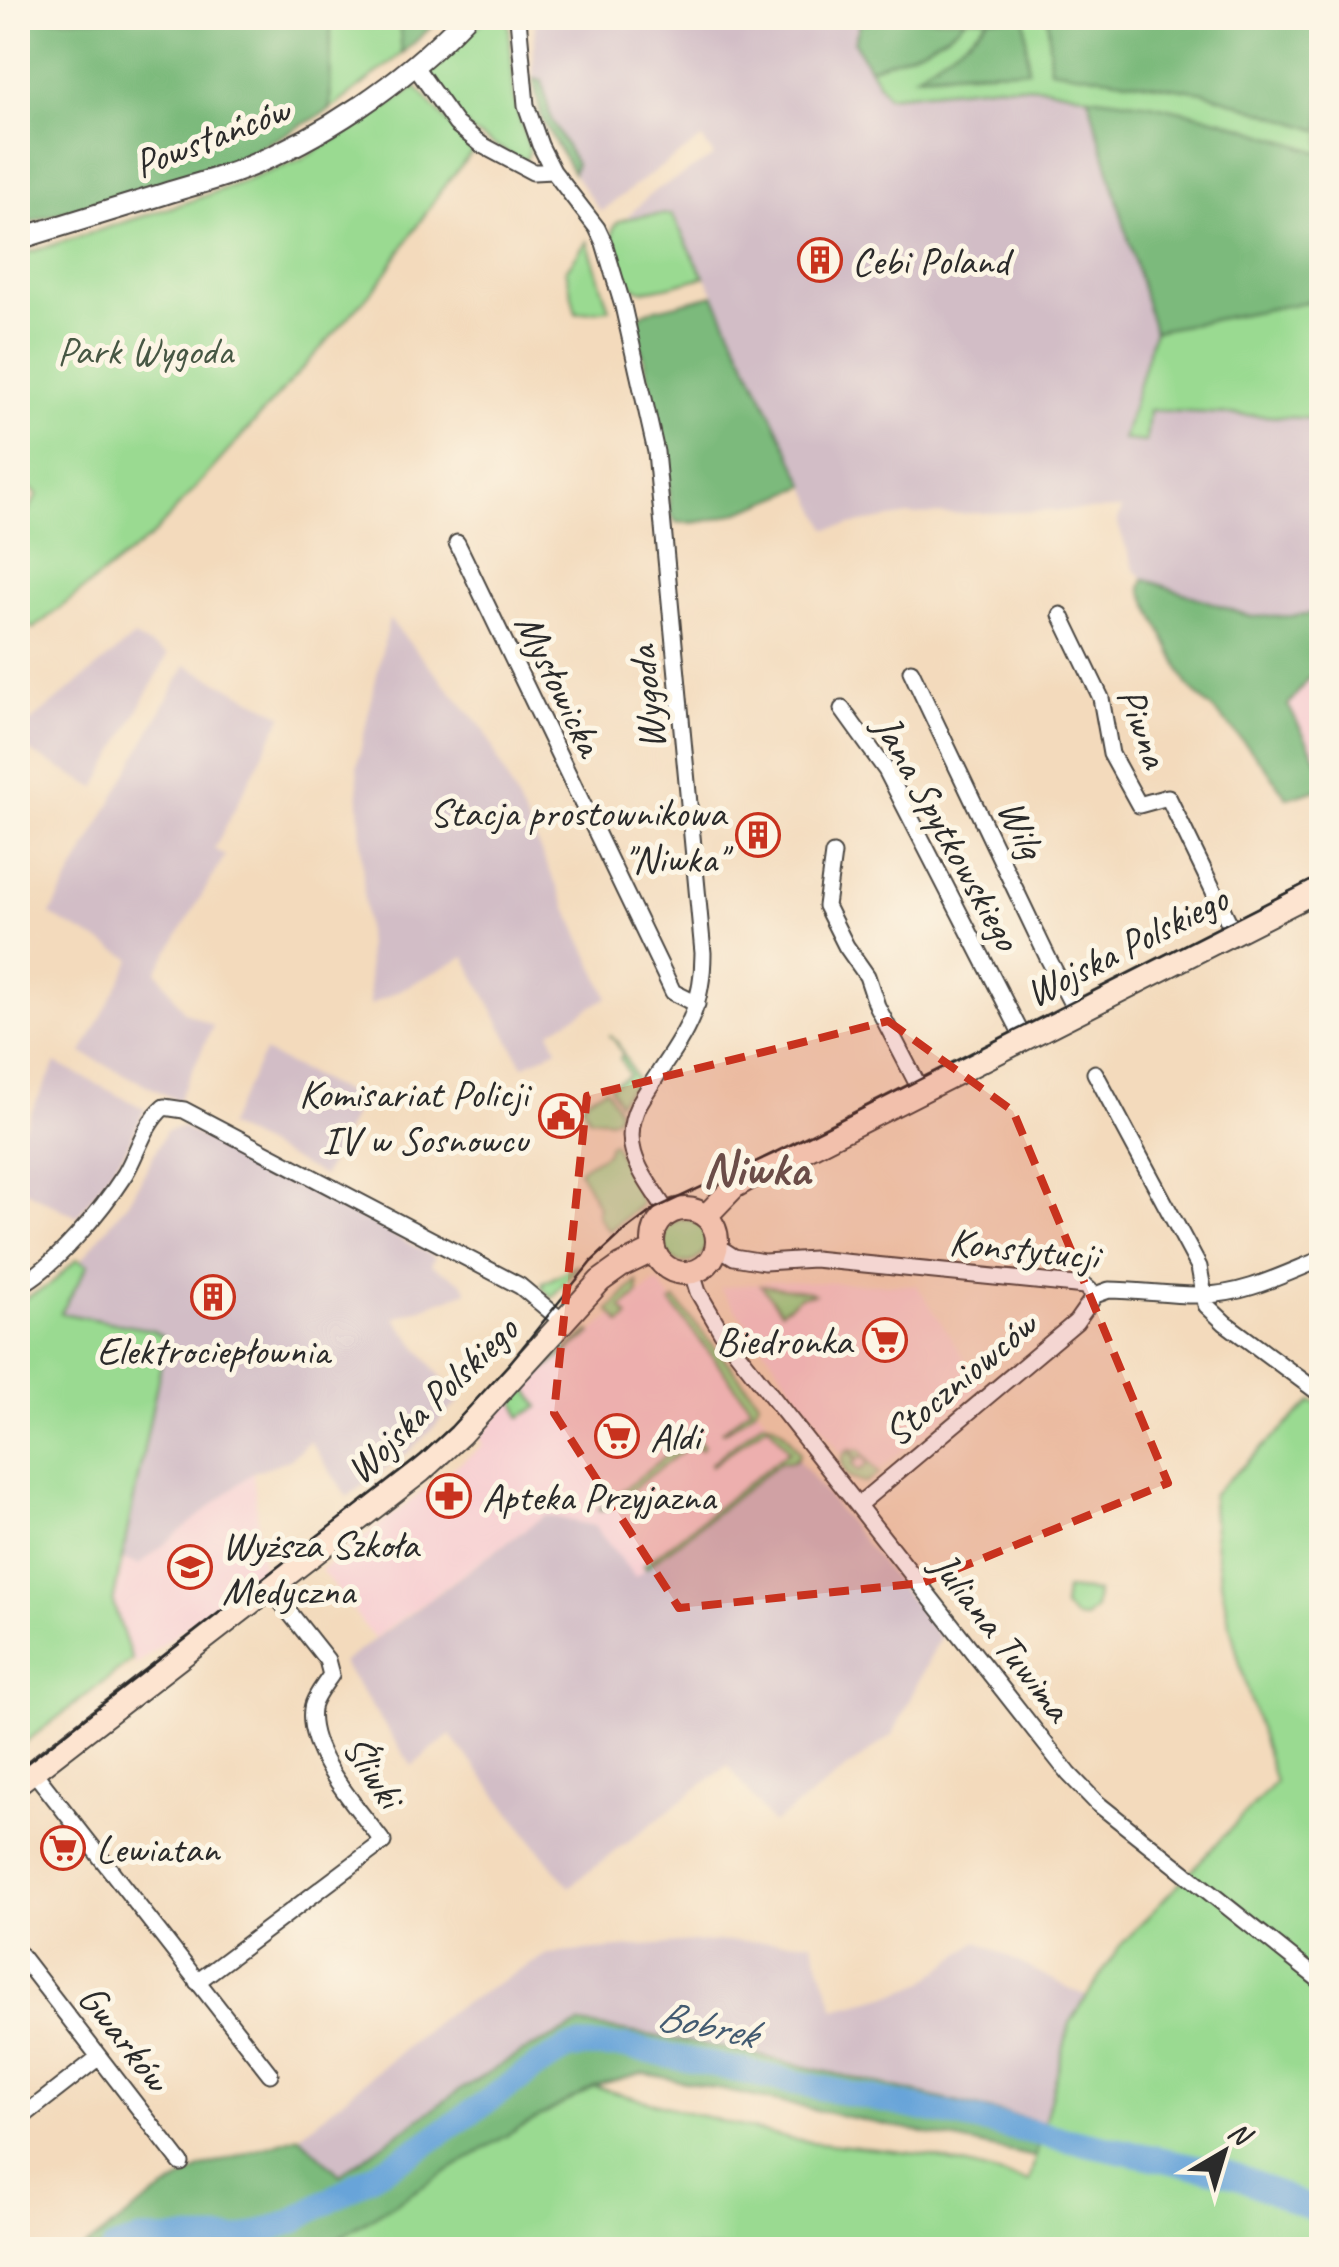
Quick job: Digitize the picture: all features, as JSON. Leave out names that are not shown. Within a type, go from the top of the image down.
[{"type":"main road","name":"Wojska Polskiego","points":[[706,1216],[748,1178],[1322,888]]},
{"type":"main road","points":[[683,1208],[706,1216],[726,1252],[692,1273],[666,1268],[654,1250],[657,1224],[683,1208]]},
{"type":"main road","name":"Wojska Polskiego","points":[[25,1777],[435,1458],[608,1274],[654,1250]]},
{"type":"street","name":"Powstańców","points":[[18,239],[236,172],[292,146],[382,90],[466,18]]},
{"type":"street","name":"Wygoda","points":[[518,18],[526,105],[553,171],[604,243],[616,278],[656,452],[703,953],[697,1004],[681,1040],[632,1116],[631,1149],[635,1160],[668,1214]]},
{"type":"street","points":[[414,65],[456,124],[482,145],[533,172],[553,171]]},
{"type":"street","name":"Mysłowicka","points":[[457,543],[664,974],[674,992],[697,1004]]},
{"type":"street","name":"Piwna","points":[[1060,616],[1101,698],[1111,754],[1140,805],[1168,797],[1234,932]]},
{"type":"street","name":"Wilg","points":[[911,671],[1076,1012]]},
{"type":"street","name":"Jana Spytkowskiego","points":[[842,709],[886,770],[1024,1039]]},
{"type":"street","points":[[832,854],[826,906],[867,976],[877,1006],[921,1091]]},
{"type":"street","points":[[1096,1073],[1198,1268],[1206,1304],[1322,1395]]},
{"type":"street","name":"Wojska Polskiego","points":[[18,1286],[68,1246],[124,1174],[151,1121],[164,1107],[184,1110],[520,1286],[562,1322]]},
{"type":"street","name":"Konstytucji","points":[[726,1252],[764,1262],[814,1259],[1085,1286],[1095,1295],[1109,1290],[1204,1295],[1232,1292],[1322,1259]]},
{"type":"street","name":"Juliana Tuwima","points":[[692,1273],[698,1292],[722,1332],[1059,1762],[1096,1803],[1322,1982]]},
{"type":"street","name":"Stoczniowców","points":[[858,1505],[1076,1322],[1095,1295]]},
{"type":"street","name":"Śliwki","points":[[197,1982],[383,1842],[329,1769],[316,1744],[312,1708],[331,1674],[327,1660],[270,1588]]},
{"type":"street","points":[[25,1777],[270,2074]]},
{"type":"street","name":"Gwarków","points":[[18,1952],[181,2163]]},
{"type":"street","points":[[18,2120],[99,2057]]},
{"type":"highlighted area","points":[[888,1021],[1013,1111],[1168,1483],[922,1583],[679,1608],[554,1413],[587,1096]]},
{"type":"shaded area","name":"Cebi Poland","points":[[535,18],[862,18],[854,43],[887,96],[999,85],[1044,87],[1088,96],[1154,331],[1123,439],[1149,410],[1321,419],[1321,612],[1252,617],[1144,579],[1134,569],[1117,522],[1122,509],[908,515],[827,529],[711,287],[672,215],[625,219],[653,192],[714,156],[702,139],[601,212],[542,120],[533,79]]},
{"type":"shaded area","points":[[389,619],[485,731],[608,997],[550,1031],[557,1049],[523,1066],[465,957],[370,1005],[357,766]]},
{"type":"shaded area","points":[[134,637],[168,655],[96,788],[18,745],[18,732]]},
{"type":"shaded area","points":[[1321,663],[1321,767],[1288,705]]},
{"type":"shaded area","points":[[186,665],[283,715],[214,849],[225,856],[157,971],[184,1011],[213,1026],[178,1101],[82,1053],[132,959],[50,915]]},
{"type":"shaded area","points":[[264,1052],[361,1100],[323,1176],[227,1126]]},
{"type":"shaded area","points":[[56,1063],[145,1109],[125,1151],[77,1217],[18,1187],[18,1138]]},
{"type":"shaded area","points":[[181,1127],[435,1257],[431,1265],[462,1282],[468,1291],[395,1318],[460,1401],[410,1451],[347,1497],[310,1441],[289,1460],[253,1472],[139,1565],[121,1559],[166,1339],[152,1330],[61,1313],[88,1266],[81,1260],[132,1197],[166,1131]]},
{"type":"shaded area","points":[[657,1281],[792,1452],[634,1578],[594,1526],[545,1515],[374,1638],[321,1570],[483,1445],[479,1438],[519,1390]]},
{"type":"shaded area","points":[[773,1281],[917,1285],[982,1386],[863,1483],[720,1288]]},
{"type":"shaded area","points":[[792,1452],[940,1637],[893,1734],[773,1824],[728,1765],[569,1887],[450,1735],[412,1766],[342,1663],[545,1515],[594,1526],[635,1577]]},
{"type":"shaded area","name":"Wyższa Szkoła Medyczna","points":[[253,1472],[262,1568],[136,1665],[113,1603],[121,1559],[139,1565]]},
{"type":"shaded area","points":[[812,1941],[835,2009],[925,1982],[977,1941],[1087,1997],[1070,2023],[1044,2123],[730,2049],[582,2024],[522,2052],[457,2092],[340,2176],[299,2136],[444,2015],[548,1954],[692,1942]]},
{"type":"green space","points":[[18,18],[331,18],[330,110],[235,161],[18,226]]},
{"type":"green space","points":[[331,18],[399,18],[402,54],[330,110]]},
{"type":"green space","points":[[399,18],[441,18],[402,54]]},
{"type":"green space","points":[[487,18],[505,18],[509,24],[515,102],[530,150],[526,160],[521,161],[470,130],[432,78],[435,59]]},
{"type":"green space","points":[[862,18],[967,18],[934,42],[869,68],[854,42]]},
{"type":"green space","points":[[967,18],[990,18],[918,75],[1028,69],[1025,18],[1048,18],[1050,69],[1203,92],[1321,131],[1321,153],[1222,120],[1044,87],[998,85],[887,96],[869,68],[934,42]]},
{"type":"green space","points":[[990,18],[1025,18],[1028,70],[916,75],[969,38]]},
{"type":"green space","points":[[1048,18],[1321,18],[1321,131],[1203,92],[1050,69]]},
{"type":"green space","points":[[533,79],[542,81],[551,119],[576,164],[573,173],[542,120]]},
{"type":"green space","name":"Park Wygoda","points":[[416,87],[473,151],[441,190],[380,282],[153,535],[33,629],[18,616],[18,529],[38,494],[18,479],[18,256],[191,201],[300,160]]},
{"type":"green space","points":[[1088,96],[1150,104],[1222,120],[1321,153],[1321,299],[1154,331]]},
{"type":"green space","points":[[672,214],[704,277],[641,290],[622,270],[614,248],[614,229],[628,218]]},
{"type":"green space","points":[[587,241],[609,309],[576,313],[566,270]]},
{"type":"green space","points":[[714,295],[806,486],[724,517],[676,522],[670,513],[668,467],[636,335],[637,321],[644,312]]},
{"type":"green space","points":[[1321,299],[1321,419],[1149,410],[1146,442],[1123,440],[1154,331]]},
{"type":"green space","points":[[1144,579],[1252,617],[1321,612],[1321,663],[1288,705],[1321,767],[1321,788],[1287,798],[1228,724],[1188,686],[1141,589]]},
{"type":"green space","points":[[609,1035],[617,1042],[637,1081],[618,1102],[610,1086],[629,1075],[620,1058],[623,1055]]},
{"type":"green space","points":[[606,1088],[618,1110],[617,1116],[610,1120],[589,1118],[582,1104]]},
{"type":"green space","points":[[613,1142],[639,1193],[641,1205],[609,1231],[598,1216],[598,1206],[579,1170],[606,1153]]},
{"type":"green space","points":[[685,1219],[701,1225],[707,1241],[701,1257],[685,1263],[669,1257],[663,1241],[669,1225]]},
{"type":"green space","points":[[77,1259],[88,1265],[61,1313],[152,1330],[166,1339],[113,1603],[132,1660],[18,1748],[18,1302],[50,1285]]},
{"type":"green space","points":[[579,1264],[553,1297],[543,1289],[542,1284]]},
{"type":"green space","points":[[637,1281],[638,1295],[622,1308],[629,1317],[621,1324],[609,1310]]},
{"type":"green space","points":[[761,1285],[814,1294],[800,1297],[781,1311]]},
{"type":"green space","points":[[676,1300],[759,1401],[754,1411],[726,1431],[721,1432],[751,1407],[671,1303]]},
{"type":"green space","points":[[590,1331],[525,1385],[539,1407],[520,1417],[514,1395],[526,1382]]},
{"type":"green space","points":[[1312,1401],[1321,1404],[1321,2249],[320,2250],[500,2139],[594,2087],[793,2140],[920,2154],[1029,2182],[1070,2023],[1119,1947],[1275,1782],[1225,1604],[1212,1495]]},
{"type":"green space","points":[[763,1421],[784,1432],[800,1453],[797,1458],[781,1462],[646,1568],[644,1565],[789,1451],[768,1424],[711,1466]]},
{"type":"green space","points":[[693,1439],[704,1446],[700,1450],[693,1443],[608,1508],[598,1510],[682,1443]]},
{"type":"green space","points":[[850,1449],[860,1450],[879,1474],[865,1483],[850,1478],[842,1464],[848,1450],[858,1471],[868,1464]]},
{"type":"green space","points":[[1065,1589],[1097,1592],[1095,1609],[1084,1619],[1075,1618],[1063,1607]]},
{"type":"green space","points":[[581,2024],[730,2049],[1044,2123],[1035,2157],[643,2073],[594,2087],[500,2139],[320,2249],[83,2249],[149,2200],[201,2168],[299,2136],[340,2175],[457,2092],[522,2052]]},
{"type":"waterway","name":"Bobrek","points":[[113,2250],[141,2241],[239,2240],[292,2222],[421,2147],[539,2065],[567,2049],[581,2046],[627,2047],[1227,2173],[1322,2212]]},
{"type":"tram line","points":[[18,1770],[421,1455],[509,1364],[591,1262],[654,1209],[781,1150],[1322,875]]},
{"type":"place","name":"Cebi Poland","points":[[820,260]]},
{"type":"place","name":"Stacja prostownikowa \"Niwka\"","points":[[758,835]]},
{"type":"place","name":"Komisariat Policji IV w Sosnowcu","points":[[561,1116]]},
{"type":"place","name":"Elektrociepłownia","points":[[213,1297]]},
{"type":"place","name":"Biedronka","points":[[885,1340]]},
{"type":"place","name":"Aldi","points":[[617,1436]]},
{"type":"place","name":"Apteka Przyjazna","points":[[449,1496]]},
{"type":"place","name":"Wyższa Szkoła Medyczna","points":[[190,1567]]},
{"type":"place","name":"Lewiatan","points":[[63,1848]]},
{"type":"district","name":"Niwka","points":[[756,1167]]}]
